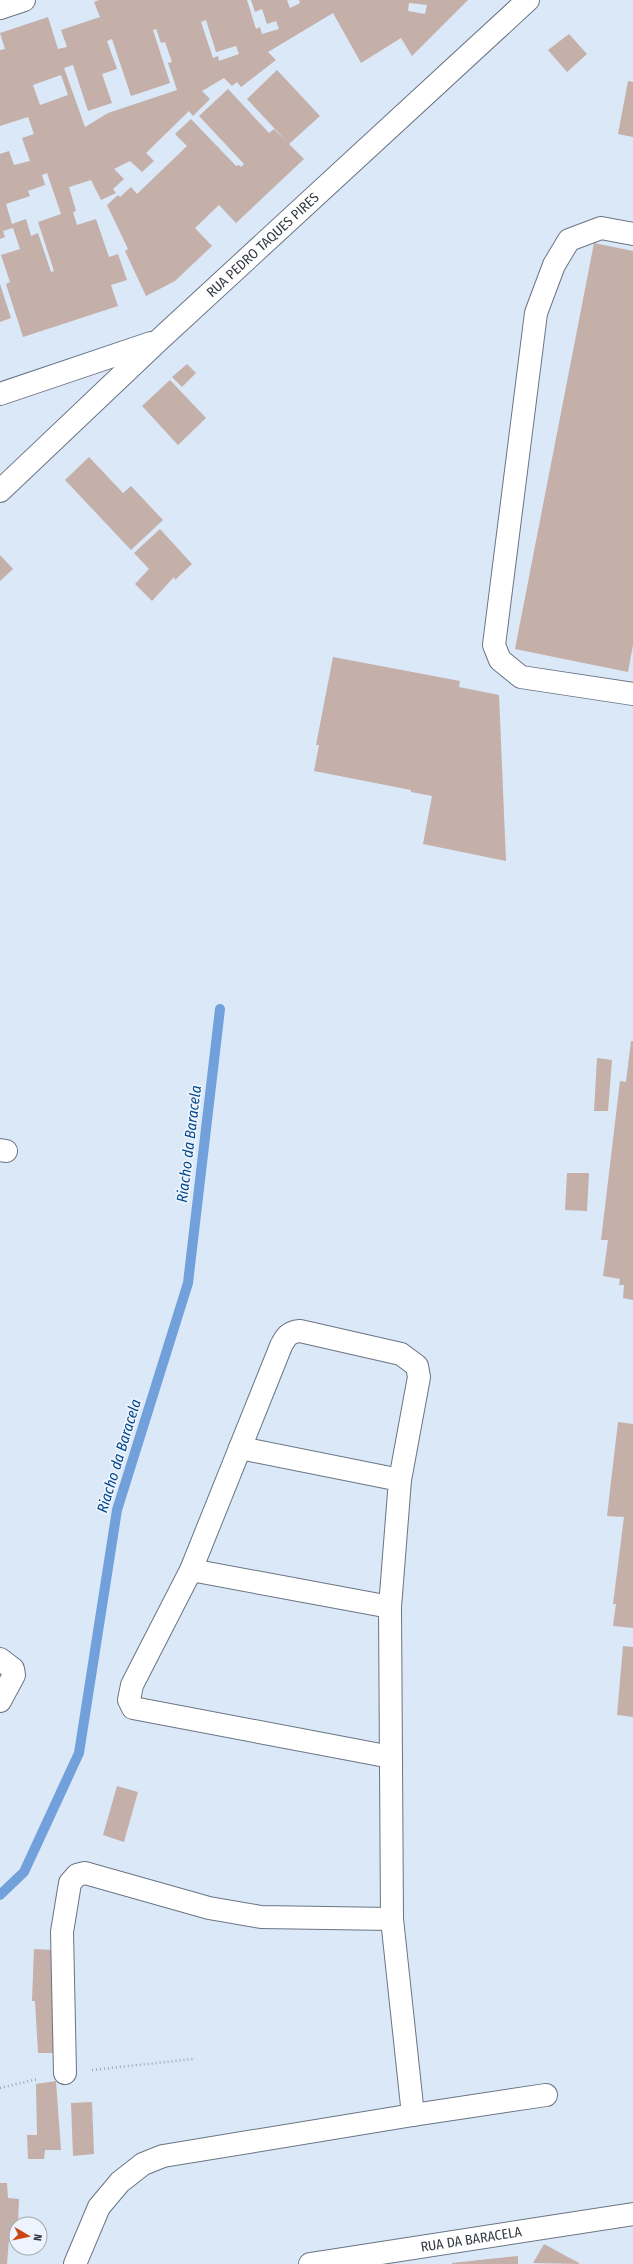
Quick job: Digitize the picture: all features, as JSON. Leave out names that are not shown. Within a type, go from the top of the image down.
[{"type":"street","points":[[0,8],[24,0]]},
{"type":"street","name":"RUA PEDRO TAQUES PIRES","points":[[0,492],[158,341],[528,0]]},
{"type":"street","points":[[633,234],[601,228],[570,240],[554,265],[536,313],[494,645],[500,660],[521,677],[633,694]]},
{"type":"street","points":[[0,394],[158,341]]},
{"type":"street","points":[[391,1757],[133,1708],[129,1700],[132,1685],[191,1570],[281,1346],[287,1335],[300,1331],[401,1354],[417,1366],[419,1377],[400,1480],[390,1607],[391,1757],[392,1919],[413,2114]]},
{"type":"street","points":[[240,1448],[400,1480]]},
{"type":"street","points":[[191,1570],[390,1607]]},
{"type":"street","points":[[0,1659],[13,1669],[14,1675],[0,1701]]},
{"type":"street","points":[[65,2073],[62,1932],[70,1883],[77,1875],[85,1872],[209,1908],[262,1917],[392,1919]]},
{"type":"street","points":[[75,2264],[99,2207],[120,2182],[143,2164],[163,2156],[413,2114],[546,2095]]},
{"type":"street","name":"RUA DA BARACELA","points":[[310,2264],[633,2214]]},
{"type":"path","points":[[0,2088],[65,2073],[193,2059]]},
{"type":"building","points":[[99,0],[247,0],[256,29],[260,27],[262,34],[279,29],[276,21],[267,24],[262,9],[255,12],[251,0],[287,0],[290,8],[300,3],[299,0],[468,0],[412,56],[401,38],[361,63],[333,13],[268,52],[276,60],[241,87],[237,82],[232,86],[224,78],[202,91],[210,99],[193,116],[189,111],[146,153],[154,161],[142,172],[130,161],[114,169],[124,179],[113,189],[116,193],[101,200],[91,180],[69,187],[76,211],[73,212],[77,225],[96,219],[109,257],[118,254],[127,280],[111,285],[118,306],[23,337],[6,284],[10,282],[1,255],[20,249],[13,228],[3,231],[5,237],[0,239],[0,154],[9,151],[14,165],[30,161],[22,138],[34,134],[28,117],[0,126],[0,50],[5,49],[0,33],[48,17],[58,49],[67,47],[61,30],[100,17],[94,2]],"holes":[[[409,3],[427,5],[425,14],[408,11]],[[206,20],[216,52],[236,46],[239,54],[219,61],[218,56],[213,58],[201,22]],[[156,29],[161,43],[165,42],[172,62],[168,63],[177,90],[108,113],[85,127],[64,68],[73,65],[88,111],[112,103],[102,74],[117,69],[107,41],[112,39],[131,96],[170,83],[153,30]],[[61,75],[68,95],[40,105],[33,85]],[[47,173],[61,214],[38,222],[54,271],[51,272],[38,233],[31,236],[26,219],[12,224],[6,204],[30,196],[28,191],[45,185],[42,175]]]},
{"type":"building","points":[[569,34],[587,54],[567,72],[548,50]]},
{"type":"building","points":[[277,70],[320,116],[289,144],[247,99]]},
{"type":"building","points":[[628,81],[633,82],[633,137],[618,134]]},
{"type":"building","points":[[228,89],[269,133],[274,129],[304,159],[236,223],[219,205],[195,228],[212,246],[175,281],[146,296],[125,251],[128,249],[107,205],[118,195],[120,197],[131,187],[137,194],[187,146],[175,134],[191,119],[236,166],[239,165],[241,167],[244,164],[199,116]]},
{"type":"building","points":[[594,243],[633,251],[633,645],[628,672],[515,649]]},
{"type":"building","points":[[0,284],[11,318],[0,322]]},
{"type":"building","points":[[187,364],[196,373],[182,387],[172,377]]},
{"type":"building","points":[[170,380],[206,418],[178,445],[142,406]]},
{"type":"building","points":[[89,457],[123,493],[131,486],[163,520],[131,550],[65,480]]},
{"type":"building","points":[[160,529],[192,564],[175,580],[174,577],[152,601],[135,584],[149,569],[134,553]]},
{"type":"building","points":[[0,555],[13,569],[0,581]]},
{"type":"building","points":[[333,657],[460,681],[459,687],[499,695],[506,861],[423,844],[432,796],[411,792],[411,790],[314,771],[319,745],[316,745]]},
{"type":"building","points":[[631,1041],[633,1041],[633,1300],[623,1298],[624,1285],[619,1285],[620,1279],[603,1276],[608,1240],[601,1240],[620,1081],[626,1082]]},
{"type":"building","points":[[597,1058],[612,1060],[608,1111],[594,1111]]},
{"type":"building","points":[[567,1173],[589,1173],[587,1211],[565,1210]]},
{"type":"building","points":[[618,1422],[633,1424],[633,1628],[613,1626],[616,1604],[613,1604],[624,1517],[607,1516]]},
{"type":"building","points":[[623,1646],[633,1647],[633,1717],[617,1715]]},
{"type":"building","points":[[117,1786],[138,1792],[124,1842],[103,1835]]},
{"type":"building","points":[[34,1949],[55,1950],[52,1995],[55,1995],[55,2053],[38,2053],[35,2001],[32,2001]]},
{"type":"building","points":[[56,2081],[61,2150],[45,2150],[44,2159],[28,2159],[27,2135],[37,2135],[36,2084]]},
{"type":"building","points":[[92,2102],[94,2154],[73,2156],[71,2103]]},
{"type":"building","points":[[0,2183],[7,2183],[8,2198],[19,2199],[18,2216],[8,2216],[7,2264],[0,2264]]},
{"type":"building","points":[[544,2244],[579,2263],[579,2264],[533,2263]]},
{"type":"building","points":[[518,2256],[518,2264],[452,2264],[452,2263]]},
{"type":"waterway","name":"Riacho da Baracela","points":[[0,1895],[24,1872],[79,1753],[117,1510],[188,1283],[220,1009]]}]
